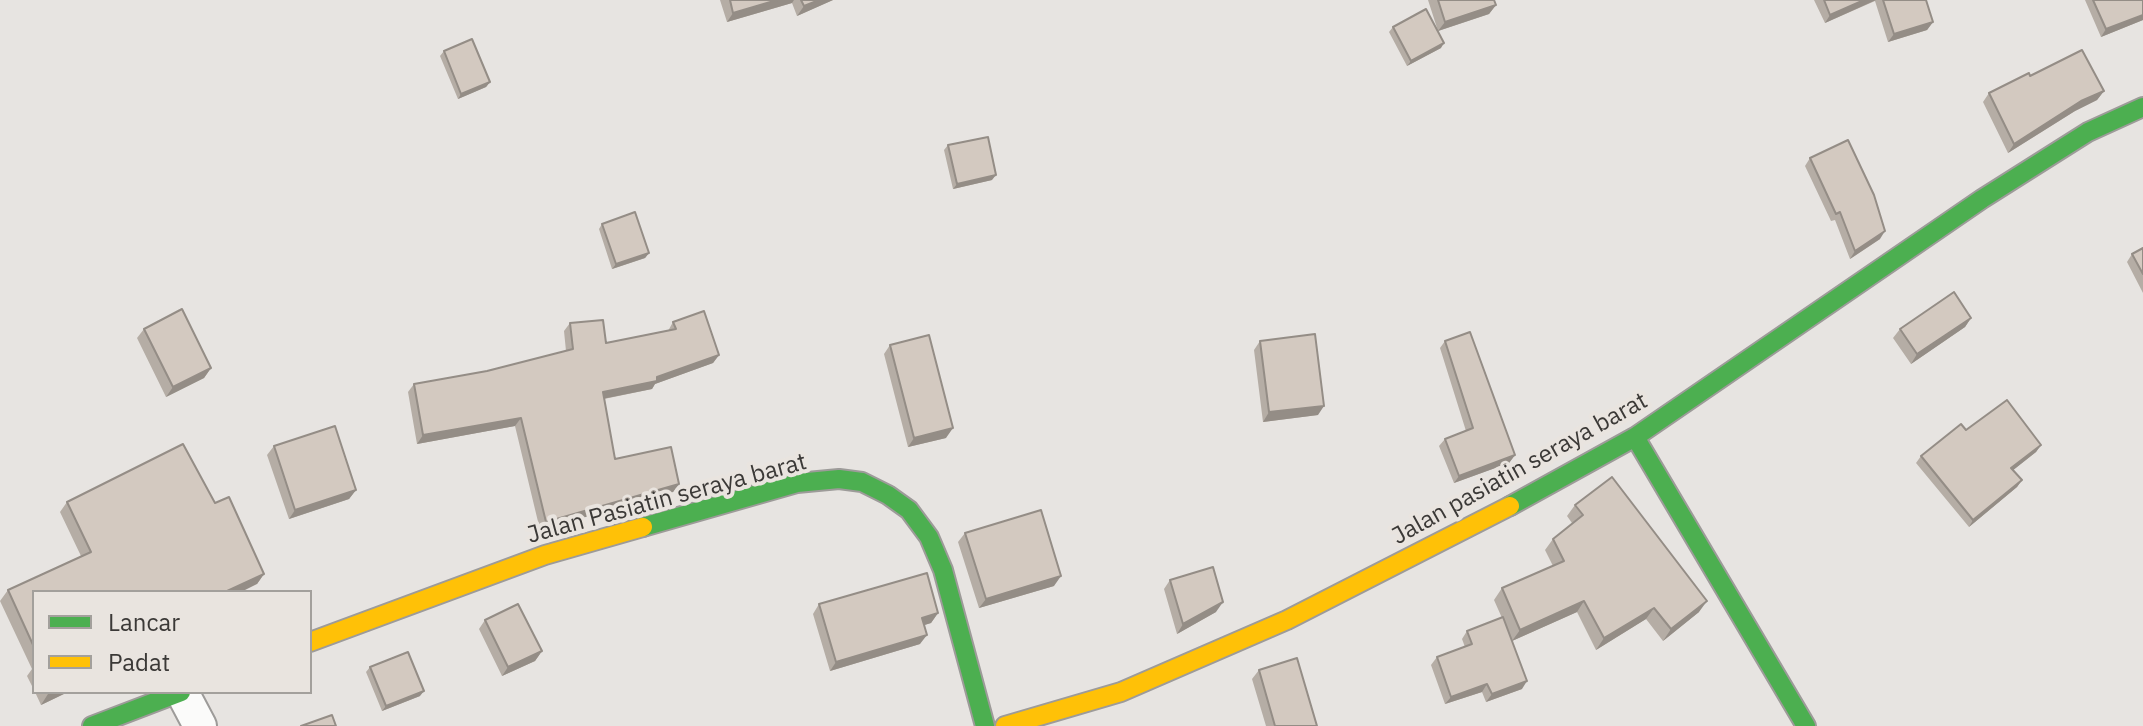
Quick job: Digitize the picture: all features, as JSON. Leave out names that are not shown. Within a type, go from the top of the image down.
[{"type":"street","name":"Jalan pasiatin seraya barat","points":[[1005,726],[1121,692],[1287,620],[1447,540],[1635,437],[1982,199],[2088,132],[2143,107]]},
{"type":"street","points":[[1635,437],[1806,726]]},
{"type":"street","name":"Jalan Pasiatin seraya barat","points":[[312,641],[545,555],[797,483],[839,479],[862,482],[888,495],[909,510],[929,537],[947,585],[985,726]]},
{"type":"street","points":[[92,726],[177,694]]},
{"type":"street","points":[[183,694],[200,726]]},
{"type":"building","points":[[730,0],[777,0],[733,13]]},
{"type":"building","points":[[801,0],[819,0],[804,6]]},
{"type":"building","points":[[1438,0],[1494,0],[1496,5],[1445,22]]},
{"type":"building","points":[[1824,0],[1864,0],[1830,15]]},
{"type":"building","points":[[1883,0],[1926,0],[1933,22],[1894,34]]},
{"type":"building","points":[[2093,0],[2143,0],[2143,15],[2106,29]]},
{"type":"building","points":[[1426,9],[1444,43],[1411,61],[1393,27]]},
{"type":"building","points":[[472,39],[490,82],[461,94],[444,51]]},
{"type":"building","points":[[2082,50],[2104,91],[2081,101],[2014,144],[1989,93]]},
{"type":"building","points":[[988,137],[996,175],[957,184],[948,145]]},
{"type":"building","points":[[1848,140],[1874,195],[1885,231],[1855,251],[1840,212],[1836,214],[1810,158]]},
{"type":"building","points":[[635,212],[649,253],[616,264],[602,224]]},
{"type":"building","points":[[2143,248],[2143,274],[2132,254]]},
{"type":"building","points":[[1954,292],[1971,318],[1917,354],[1900,329]]},
{"type":"building","points":[[182,309],[211,368],[173,387],[144,329]]},
{"type":"building","points":[[704,311],[719,355],[657,377],[657,381],[603,392],[615,459],[671,447],[679,484],[546,522],[521,418],[423,435],[414,384],[487,371],[573,349],[570,323],[603,320],[606,343],[676,329],[673,322]]},
{"type":"building","points":[[1470,332],[1515,455],[1459,476],[1445,439],[1473,428],[1445,341]]},
{"type":"building","points":[[1315,334],[1324,406],[1269,412],[1260,341]]},
{"type":"building","points":[[929,335],[953,428],[914,438],[890,345]]},
{"type":"building","points":[[2007,400],[2041,445],[2011,468],[2022,480],[1973,520],[1921,456],[1961,424],[1966,430]]},
{"type":"building","points":[[335,426],[356,490],[295,510],[274,446]]},
{"type":"building","points":[[183,444],[215,503],[229,497],[264,574],[229,590],[32,590],[32,643],[8,590],[91,552],[67,502]]},
{"type":"building","points":[[1612,477],[1707,601],[1671,629],[1654,608],[1604,638],[1584,601],[1520,630],[1502,588],[1564,561],[1553,539],[1583,515],[1575,505]]},
{"type":"building","points":[[1041,510],[1061,576],[986,599],[965,533]]},
{"type":"building","points":[[1213,567],[1223,602],[1183,624],[1170,580]]},
{"type":"building","points":[[927,573],[938,613],[922,618],[927,635],[836,662],[819,604]]},
{"type":"building","points":[[518,604],[542,651],[508,667],[485,620]]},
{"type":"building","points":[[1503,617],[1527,681],[1492,694],[1487,684],[1451,697],[1437,657],[1472,644],[1467,631]]},
{"type":"building","points":[[408,652],[424,691],[386,706],[370,667]]},
{"type":"building","points":[[1297,658],[1317,726],[1275,726],[1259,670]]},
{"type":"building","points":[[332,715],[336,726],[301,726]]},
{"type":"traffic: fast","points":[[1510,506],[1635,437],[1982,199],[2088,132],[2143,107]]},
{"type":"traffic: fast","points":[[1635,437],[1806,726]]},
{"type":"traffic: fast","points":[[643,527],[797,483],[839,479],[862,482],[888,495],[909,510],[929,537],[943,570],[985,726]]},
{"type":"traffic: fast","points":[[92,726],[176,694]]},
{"type":"traffic: slow","points":[[1005,726],[1121,692],[1287,620],[1510,506]]},
{"type":"traffic: slow","points":[[312,641],[545,555],[643,527]]}]
